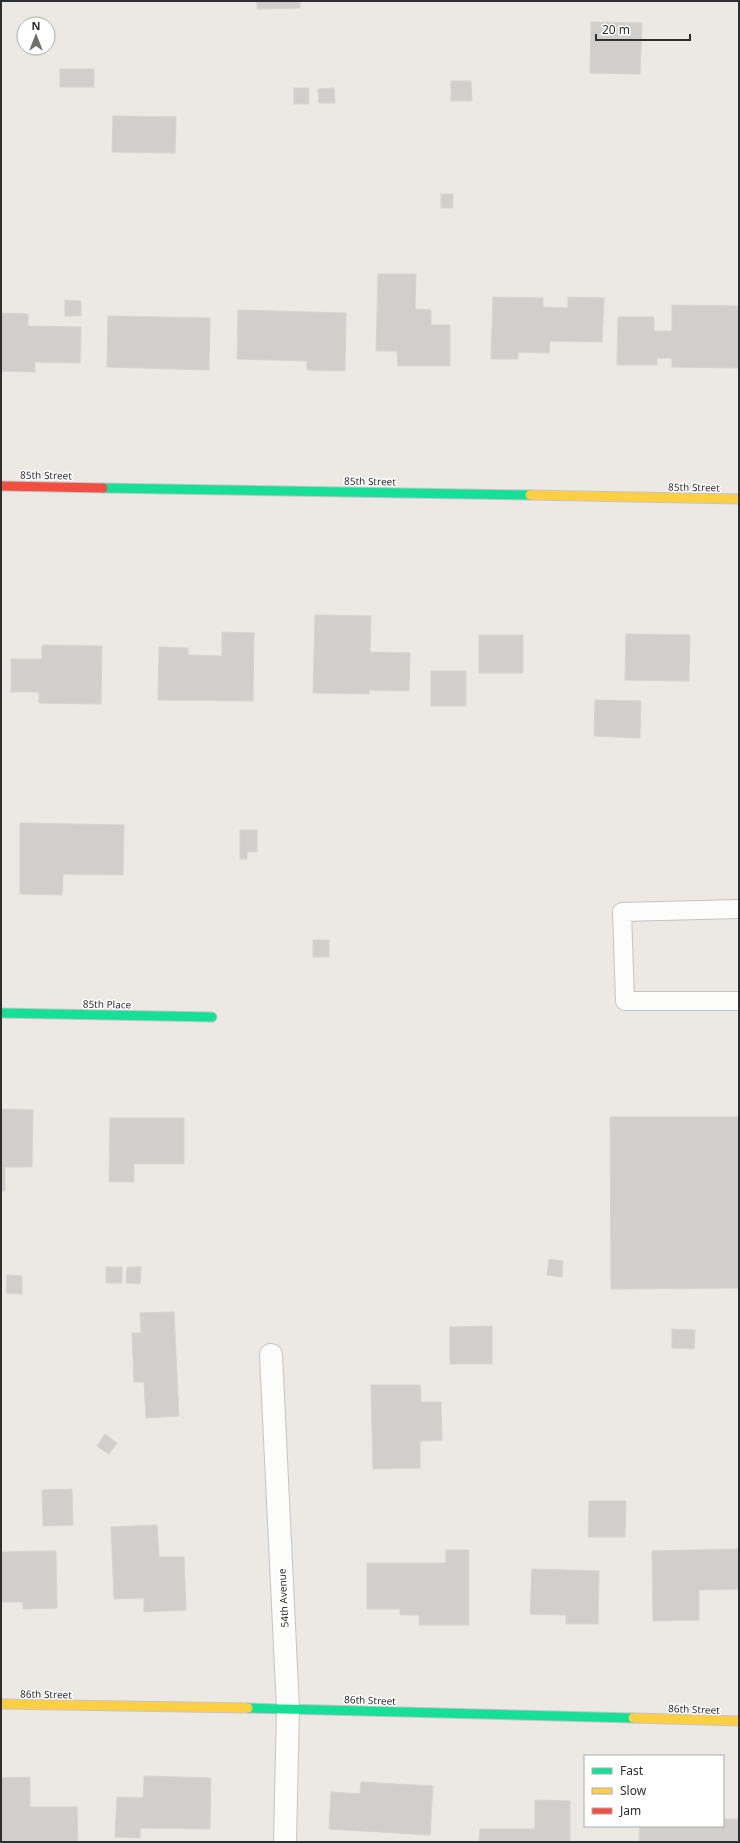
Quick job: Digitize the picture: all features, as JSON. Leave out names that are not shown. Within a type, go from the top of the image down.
[{"type":"street","name":"85th Street","points":[[1,486],[739,499]]},
{"type":"street","name":"85th Place","points":[[1,1013],[212,1017]]},
{"type":"street","name":"54th Avenue","points":[[271,1355],[288,1709],[285,1842]]},
{"type":"street","name":"86th Street","points":[[1,1704],[288,1709],[739,1721]]},
{"type":"lane","points":[[739,910],[622,912],[625,1001],[739,1001]]},
{"type":"building","points":[[257,1],[300,1],[300,8],[257,9]]},
{"type":"building","points":[[591,22],[642,23],[640,74],[590,73]]},
{"type":"building","points":[[60,69],[94,69],[94,87],[60,87]]},
{"type":"building","points":[[451,81],[471,81],[472,101],[451,101]]},
{"type":"building","points":[[294,88],[309,88],[309,104],[294,104]]},
{"type":"building","points":[[334,88],[335,103],[319,103],[318,89]]},
{"type":"building","points":[[113,116],[176,117],[175,153],[112,152]]},
{"type":"building","points":[[441,194],[453,194],[453,208],[441,208]]},
{"type":"building","points":[[378,274],[416,274],[415,309],[431,310],[431,325],[450,325],[450,366],[398,366],[397,351],[376,351]]},
{"type":"building","points":[[493,297],[543,298],[543,307],[568,308],[568,297],[604,298],[602,342],[550,341],[549,353],[518,352],[518,359],[491,359]]},
{"type":"building","points":[[65,300],[81,301],[81,316],[65,316]]},
{"type":"building","points":[[672,305],[739,306],[739,368],[672,367],[672,358],[657,358],[657,365],[617,365],[618,317],[654,317],[654,331],[672,331]]},
{"type":"building","points":[[238,310],[346,313],[345,371],[307,370],[307,361],[237,359]]},
{"type":"building","points":[[1,313],[28,314],[28,326],[81,327],[80,363],[35,362],[35,372],[1,371]]},
{"type":"building","points":[[108,316],[210,318],[209,370],[107,367]]},
{"type":"building","points":[[315,615],[371,616],[370,652],[410,653],[409,691],[369,690],[369,694],[313,693]]},
{"type":"building","points":[[222,632],[254,633],[253,701],[158,700],[159,647],[188,648],[188,655],[222,656]]},
{"type":"building","points":[[626,634],[690,635],[689,681],[625,680]]},
{"type":"building","points":[[479,635],[523,635],[523,673],[479,673]]},
{"type":"building","points":[[42,645],[102,646],[101,704],[39,703],[39,692],[11,692],[11,659],[42,659]]},
{"type":"building","points":[[431,671],[466,671],[466,706],[431,706]]},
{"type":"building","points":[[595,700],[641,701],[640,738],[594,736]]},
{"type":"building","points":[[20,823],[124,825],[123,875],[63,874],[62,895],[20,894]]},
{"type":"building","points":[[240,830],[257,830],[257,852],[247,852],[247,859],[240,859]]},
{"type":"building","points":[[313,940],[329,940],[329,957],[313,957]]},
{"type":"building","points":[[1,1109],[33,1110],[32,1167],[5,1167],[5,1191],[1,1191]]},
{"type":"building","points":[[610,1117],[739,1117],[739,1288],[611,1289]]},
{"type":"building","points":[[110,1118],[184,1118],[184,1164],[134,1164],[134,1182],[109,1182]]},
{"type":"building","points":[[549,1259],[563,1261],[562,1277],[547,1275]]},
{"type":"building","points":[[106,1267],[122,1267],[122,1283],[106,1283]]},
{"type":"building","points":[[127,1267],[141,1267],[140,1284],[126,1283]]},
{"type":"building","points":[[7,1275],[22,1276],[22,1294],[6,1293]]},
{"type":"building","points":[[174,1312],[179,1416],[146,1418],[144,1382],[134,1382],[132,1333],[141,1333],[140,1313]]},
{"type":"building","points":[[492,1326],[492,1364],[450,1364],[450,1327]]},
{"type":"building","points":[[672,1329],[695,1330],[694,1349],[672,1348]]},
{"type":"building","points":[[371,1385],[420,1385],[421,1402],[441,1402],[442,1440],[420,1441],[420,1468],[373,1469]]},
{"type":"building","points":[[105,1434],[117,1443],[109,1454],[97,1446]]},
{"type":"building","points":[[72,1489],[73,1525],[43,1526],[42,1490]]},
{"type":"building","points":[[589,1501],[626,1501],[625,1537],[588,1537]]},
{"type":"building","points":[[157,1525],[159,1557],[184,1557],[186,1610],[144,1612],[144,1598],[114,1599],[111,1527]]},
{"type":"building","points":[[739,1549],[739,1589],[699,1590],[699,1620],[653,1621],[652,1551]]},
{"type":"building","points":[[446,1550],[469,1550],[469,1625],[419,1625],[419,1615],[400,1615],[400,1609],[367,1609],[367,1563],[446,1563]]},
{"type":"building","points":[[56,1551],[57,1608],[23,1609],[23,1602],[1,1602],[1,1552]]},
{"type":"building","points":[[532,1569],[599,1571],[598,1624],[566,1624],[566,1615],[530,1614]]},
{"type":"building","points":[[144,1776],[211,1778],[210,1829],[140,1828],[140,1838],[115,1837],[117,1797],[143,1798]]},
{"type":"building","points":[[30,1777],[30,1807],[77,1807],[78,1842],[1,1842],[1,1778]]},
{"type":"building","points":[[361,1782],[433,1786],[430,1835],[329,1829],[331,1792],[360,1794]]},
{"type":"building","points":[[535,1800],[570,1801],[570,1842],[479,1842],[480,1829],[535,1829]]},
{"type":"building","points":[[724,1819],[739,1819],[739,1842],[639,1842],[640,1827],[724,1827]]},
{"type":"traffic: fast","points":[[103,488],[530,495]]},
{"type":"traffic: fast","points":[[1,1013],[212,1017]]},
{"type":"traffic: fast","points":[[248,1708],[633,1718]]},
{"type":"traffic: slow","points":[[530,495],[739,499]]},
{"type":"traffic: slow","points":[[1,1704],[248,1708]]},
{"type":"traffic: slow","points":[[633,1718],[739,1721]]},
{"type":"traffic: jam","points":[[1,486],[103,488]]}]
